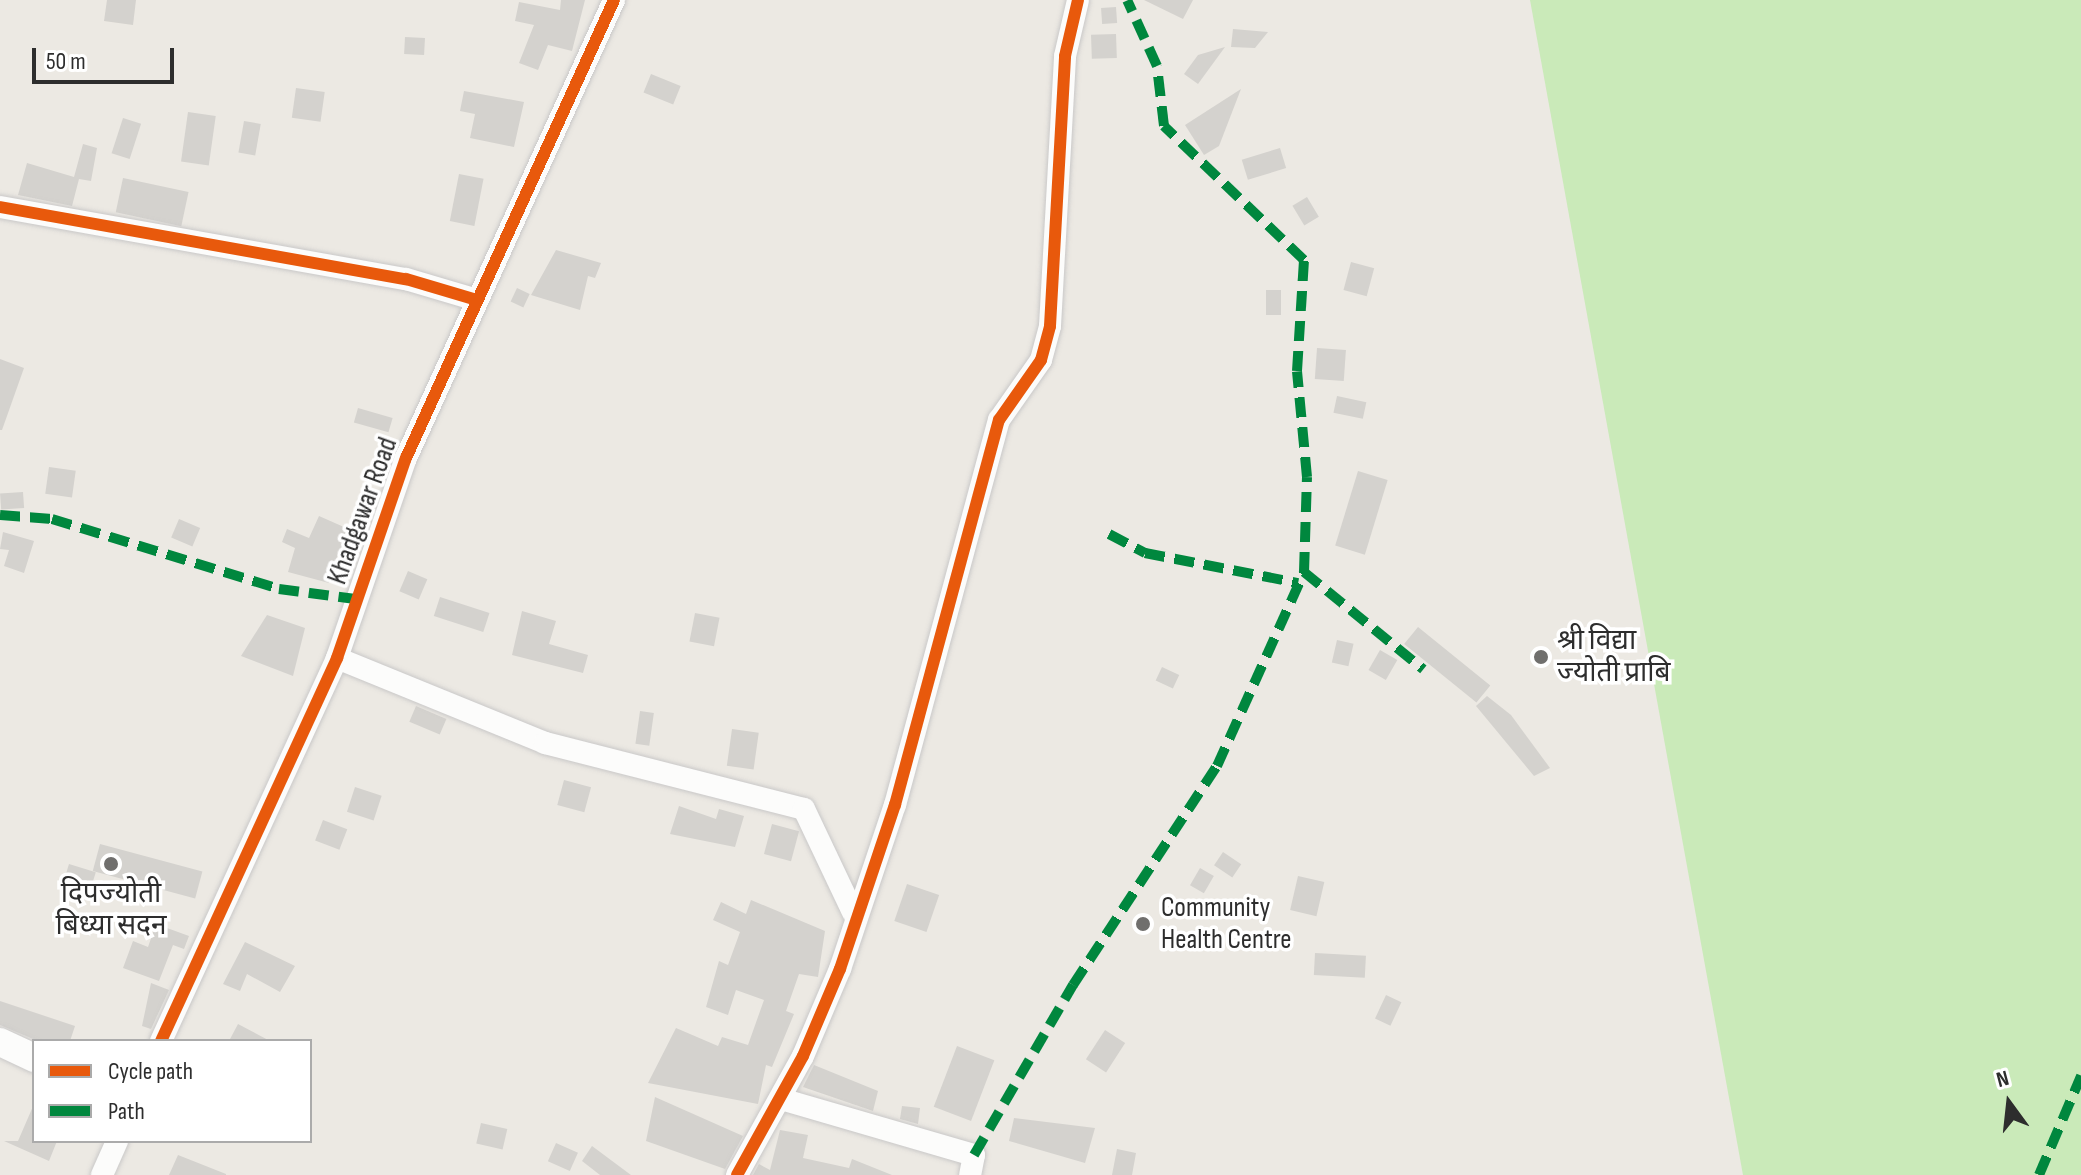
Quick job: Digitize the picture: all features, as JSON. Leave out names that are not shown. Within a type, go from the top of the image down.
[{"type":"street","name":"Khadgawar Road","points":[[162,1039],[337,658],[406,458],[614,0]]},
{"type":"street","points":[[737,1175],[781,1099],[840,969],[853,912],[895,805],[999,420],[1041,360],[1050,326],[1065,56],[1078,0]]},
{"type":"street","points":[[0,207],[406,279],[477,300]]},
{"type":"street","points":[[337,658],[545,743],[804,809],[853,912]]},
{"type":"street","points":[[0,1042],[32,1057]]},
{"type":"street","points":[[781,1099],[974,1155],[970,1175]]},
{"type":"street","points":[[102,1175],[116,1143]]},
{"type":"green space","points":[[1530,0],[2081,0],[2081,1175],[1743,1175]]},
{"type":"building","points":[[107,0],[136,0],[133,25],[104,21]]},
{"type":"building","points":[[561,0],[585,0],[572,51],[548,45],[538,70],[519,63],[534,25],[515,21],[519,2],[560,10]]},
{"type":"building","points":[[1144,0],[1193,0],[1183,19]]},
{"type":"building","points":[[1116,7],[1117,23],[1102,24],[1101,8]]},
{"type":"building","points":[[1233,29],[1268,32],[1255,48],[1231,47]]},
{"type":"building","points":[[1116,34],[1117,58],[1092,59],[1091,35]]},
{"type":"building","points":[[405,37],[425,38],[424,55],[404,54]]},
{"type":"building","points":[[1225,47],[1198,84],[1184,74],[1198,55]]},
{"type":"building","points":[[651,74],[681,86],[673,105],[644,93]]},
{"type":"building","points":[[296,88],[325,92],[321,122],[292,118]]},
{"type":"building","points":[[1241,89],[1219,146],[1204,155],[1185,125]]},
{"type":"building","points":[[464,91],[524,102],[514,147],[470,138],[475,114],[460,111]]},
{"type":"building","points":[[188,112],[216,116],[209,165],[181,162]]},
{"type":"building","points":[[123,118],[141,124],[130,159],[112,153]]},
{"type":"building","points":[[244,121],[261,124],[255,155],[238,153]]},
{"type":"building","points":[[83,144],[97,148],[91,181],[79,179],[72,206],[18,195],[27,163],[74,177]]},
{"type":"building","points":[[1280,148],[1286,168],[1248,180],[1242,160]]},
{"type":"building","points":[[459,174],[484,179],[474,226],[450,221]]},
{"type":"building","points":[[123,178],[189,192],[181,226],[116,212]]},
{"type":"building","points":[[1307,197],[1319,217],[1304,225],[1292,206]]},
{"type":"building","points":[[556,250],[601,263],[595,278],[588,276],[580,310],[531,295]]},
{"type":"building","points":[[1351,262],[1374,268],[1367,296],[1343,290]]},
{"type":"building","points":[[517,288],[530,294],[523,308],[511,302]]},
{"type":"building","points":[[1266,290],[1281,290],[1281,315],[1266,315]]},
{"type":"building","points":[[1317,348],[1346,350],[1344,381],[1315,379]]},
{"type":"building","points":[[0,359],[24,368],[2,430],[0,430]]},
{"type":"building","points":[[1337,396],[1366,402],[1363,419],[1333,413]]},
{"type":"building","points":[[358,408],[393,418],[388,432],[354,422]]},
{"type":"building","points":[[49,467],[76,471],[72,497],[45,494]]},
{"type":"building","points":[[1358,471],[1388,480],[1365,555],[1335,546]]},
{"type":"building","points":[[23,492],[24,508],[1,510],[0,494]]},
{"type":"building","points":[[319,516],[362,535],[352,557],[339,551],[329,583],[288,572],[295,548],[282,542],[287,529],[309,538]]},
{"type":"building","points":[[179,519],[200,528],[192,546],[171,537]]},
{"type":"building","points":[[3,532],[34,541],[24,573],[4,566],[9,550],[0,549]]},
{"type":"building","points":[[408,571],[427,579],[419,599],[399,591]]},
{"type":"building","points":[[440,597],[489,613],[483,632],[434,616]]},
{"type":"building","points":[[522,611],[556,621],[549,644],[588,655],[583,673],[512,655]]},
{"type":"building","points":[[695,613],[720,618],[714,646],[689,641]]},
{"type":"building","points":[[267,615],[305,628],[293,676],[241,656]]},
{"type":"building","points":[[1418,627],[1490,686],[1476,703],[1404,644]]},
{"type":"building","points":[[1337,640],[1354,644],[1348,666],[1332,662]]},
{"type":"building","points":[[1380,650],[1397,660],[1386,680],[1368,670]]},
{"type":"building","points":[[1162,667],[1179,675],[1173,689],[1156,681]]},
{"type":"building","points":[[1487,696],[1511,715],[1550,768],[1534,776],[1476,706]]},
{"type":"building","points":[[416,706],[446,719],[440,735],[409,722]]},
{"type":"building","points":[[640,711],[654,713],[649,746],[635,744]]},
{"type":"building","points":[[732,729],[759,733],[754,769],[727,766]]},
{"type":"building","points":[[564,780],[591,787],[584,812],[557,805]]},
{"type":"building","points":[[355,787],[382,796],[374,820],[347,812]]},
{"type":"building","points":[[679,806],[716,819],[719,809],[744,816],[735,847],[670,834]]},
{"type":"building","points":[[323,820],[347,829],[339,850],[315,841]]},
{"type":"building","points":[[772,824],[799,831],[791,861],[764,854]]},
{"type":"building","points":[[100,844],[202,871],[195,898],[93,871]]},
{"type":"building","points":[[1223,852],[1241,864],[1232,878],[1214,865]]},
{"type":"building","points":[[69,864],[96,872],[89,893],[63,885]]},
{"type":"building","points":[[1200,868],[1214,876],[1204,893],[1190,885]]},
{"type":"building","points":[[1298,876],[1324,882],[1316,916],[1290,910]]},
{"type":"building","points":[[907,884],[939,895],[926,932],[894,921]]},
{"type":"building","points":[[751,900],[825,931],[818,977],[799,974],[786,1011],[794,1014],[772,1067],[766,1065],[758,1104],[648,1083],[676,1028],[718,1046],[722,1037],[748,1045],[764,1000],[736,990],[728,1015],[706,1007],[719,961],[728,965],[740,932],[713,920],[721,902],[746,914]]},
{"type":"building","points":[[156,924],[189,936],[184,949],[173,945],[159,981],[123,968],[133,941],[148,947]]},
{"type":"building","points":[[245,942],[295,966],[280,992],[247,974],[240,991],[223,984]]},
{"type":"building","points":[[1315,953],[1366,956],[1365,978],[1314,975]]},
{"type":"building","points":[[151,983],[169,990],[151,1029],[142,1026]]},
{"type":"building","points":[[1386,995],[1401,1002],[1390,1026],[1375,1019]]},
{"type":"building","points":[[0,1001],[75,1026],[71,1039],[33,1039],[0,1025]]},
{"type":"building","points":[[238,1024],[266,1039],[230,1039]]},
{"type":"building","points":[[1105,1030],[1125,1043],[1106,1072],[1086,1059]]},
{"type":"building","points":[[957,1046],[994,1060],[971,1121],[934,1107]]},
{"type":"building","points":[[814,1065],[878,1091],[873,1111],[803,1087]]},
{"type":"building","points":[[655,1097],[743,1136],[725,1169],[646,1141]]},
{"type":"building","points":[[902,1106],[920,1108],[918,1124],[900,1119]]},
{"type":"building","points":[[32,1109],[32,1143],[56,1143],[49,1161],[4,1141],[18,1141]]},
{"type":"building","points":[[1014,1118],[1095,1128],[1085,1163],[1009,1141]]},
{"type":"building","points":[[481,1123],[507,1129],[503,1150],[476,1143]]},
{"type":"building","points":[[780,1130],[808,1135],[803,1158],[849,1168],[852,1159],[892,1175],[753,1175],[759,1164],[770,1170]]},
{"type":"building","points":[[556,1143],[578,1153],[570,1171],[548,1161]]},
{"type":"building","points":[[592,1146],[631,1175],[600,1175],[582,1161]]},
{"type":"building","points":[[1117,1149],[1136,1153],[1132,1175],[1112,1175]]},
{"type":"building","points":[[178,1155],[226,1174],[226,1175],[169,1175]]},
{"type":"marked path","points":[[974,1155],[1073,985],[1217,766],[1304,572],[1307,477],[1297,371],[1304,260],[1164,126],[1157,66],[1127,0]]},
{"type":"marked path","points":[[0,515],[52,519],[279,589],[355,599]]},
{"type":"marked path","points":[[1109,534],[1145,553],[1298,583]]},
{"type":"marked path","points":[[1304,572],[1423,669]]},
{"type":"marked path","points":[[2039,1175],[2081,1076]]},
{"type":"cycle path","points":[[162,1039],[337,658],[406,458],[614,0]]},
{"type":"cycle path","points":[[737,1175],[803,1056],[840,969],[895,805],[999,420],[1041,360],[1050,326],[1065,56],[1078,0]]},
{"type":"cycle path","points":[[0,207],[406,279],[477,300]]},
{"type":"place","name":"श्री विद्या ज्योती प्राबि","points":[[1541,657]]},
{"type":"place","name":"दिपज्योती बिध्या सदन","points":[[111,864]]},
{"type":"place","name":"Community Health Centre","points":[[1143,924]]}]
